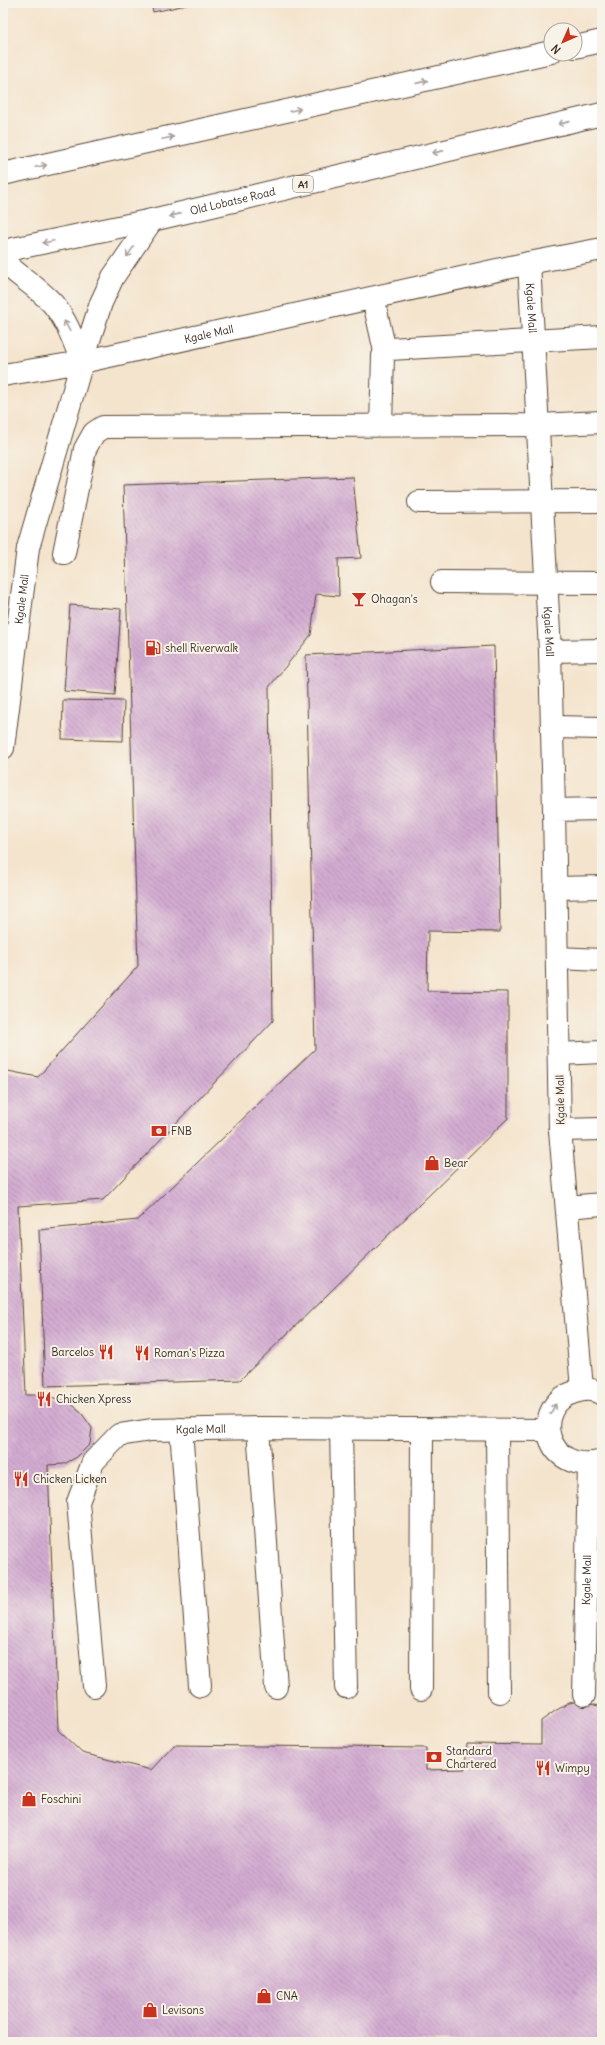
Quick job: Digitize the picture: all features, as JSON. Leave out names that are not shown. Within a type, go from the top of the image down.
[{"type":"main road","points":[[583,45],[602,40]]},
{"type":"main road","points":[[3,174],[543,54]]},
{"type":"main road","name":"Old Lobatse Road","points":[[3,251],[152,220],[602,114]]},
{"type":"main road","name":"Kgale Mall","points":[[3,748],[28,548],[82,362],[101,303],[110,284],[152,220]]},
{"type":"main road","points":[[529,263],[602,249]]},
{"type":"main road","points":[[3,260],[17,275],[36,288],[52,303],[68,325],[82,362]]},
{"type":"main road","name":"Kgale Mall","points":[[3,375],[82,362],[529,263],[550,651],[560,1130],[567,1207],[592,1392]]},
{"type":"main road","points":[[373,298],[385,351],[383,356],[381,425]]},
{"type":"main road","points":[[385,351],[398,348],[602,337]]},
{"type":"main road","points":[[64,553],[85,449],[94,433],[103,427],[538,425],[602,422]]},
{"type":"main road","points":[[418,502],[602,501]]},
{"type":"main road","points":[[442,582],[602,583]]},
{"type":"main road","points":[[550,651],[602,650]]},
{"type":"main road","points":[[552,726],[602,728]]},
{"type":"main road","points":[[554,810],[602,809]]},
{"type":"main road","points":[[555,888],[602,887]]},
{"type":"main road","points":[[557,958],[602,960]]},
{"type":"main road","points":[[559,1054],[602,1052]]},
{"type":"main road","points":[[560,1130],[602,1129]]},
{"type":"main road","points":[[567,1207],[602,1204]]},
{"type":"main road","points":[[592,1392],[568,1394],[557,1402],[550,1415],[548,1430],[552,1444],[561,1456],[574,1463],[595,1462]]},
{"type":"main road","points":[[258,1428],[276,1687]]},
{"type":"main road","name":"Kgale Mall","points":[[94,1686],[78,1502],[93,1462],[119,1435],[151,1430],[258,1428],[548,1430]]},
{"type":"main road","points":[[341,1428],[346,1687]]},
{"type":"main road","points":[[181,1429],[200,1686]]},
{"type":"main road","points":[[421,1689],[422,1429]]},
{"type":"main road","points":[[497,1430],[499,1692]]},
{"type":"main road","name":"Kgale Mall","points":[[584,1695],[595,1462]]},
{"type":"building","points":[[151,3],[191,3],[191,4],[153,12]]},
{"type":"building","points":[[353,477],[361,558],[338,559],[339,596],[316,594],[311,635],[269,687],[273,1021],[103,1200],[18,1206],[26,1395],[43,1395],[69,1402],[80,1411],[92,1428],[90,1444],[77,1457],[64,1464],[48,1465],[58,1730],[82,1753],[151,1770],[174,1745],[426,1748],[426,1770],[465,1769],[467,1744],[541,1745],[541,1721],[555,1711],[569,1703],[580,1701],[602,1707],[602,2042],[3,2042],[3,1070],[38,1077],[138,966],[123,485]]},
{"type":"building","points":[[70,605],[121,609],[115,695],[64,691]]},
{"type":"building","points":[[494,646],[500,932],[428,931],[427,991],[508,992],[508,1118],[240,1380],[45,1386],[39,1230],[138,1220],[315,1049],[306,655]]},
{"type":"building","points":[[63,700],[124,701],[123,741],[62,739]]},
{"type":"place","name":"Ohagan's","points":[[359,599]]},
{"type":"place","name":"shell Riverwalk","points":[[153,648]]},
{"type":"place","name":"FNB","points":[[159,1131]]},
{"type":"place","name":"Bear","points":[[432,1163]]},
{"type":"place","name":"Barcelos","points":[[106,1352]]},
{"type":"place","name":"Roman's Pizza","points":[[142,1353]]},
{"type":"place","name":"Chicken Xpress","points":[[44,1399]]},
{"type":"place","name":"Chicken Licken","points":[[21,1479]]},
{"type":"place","name":"Standard Chartered","points":[[434,1757]]},
{"type":"place","name":"Wimpy","points":[[543,1768]]},
{"type":"place","name":"Foschini","points":[[29,1799]]},
{"type":"place","name":"CNA","points":[[264,1996]]},
{"type":"place","name":"Levisons","points":[[150,2010]]}]
